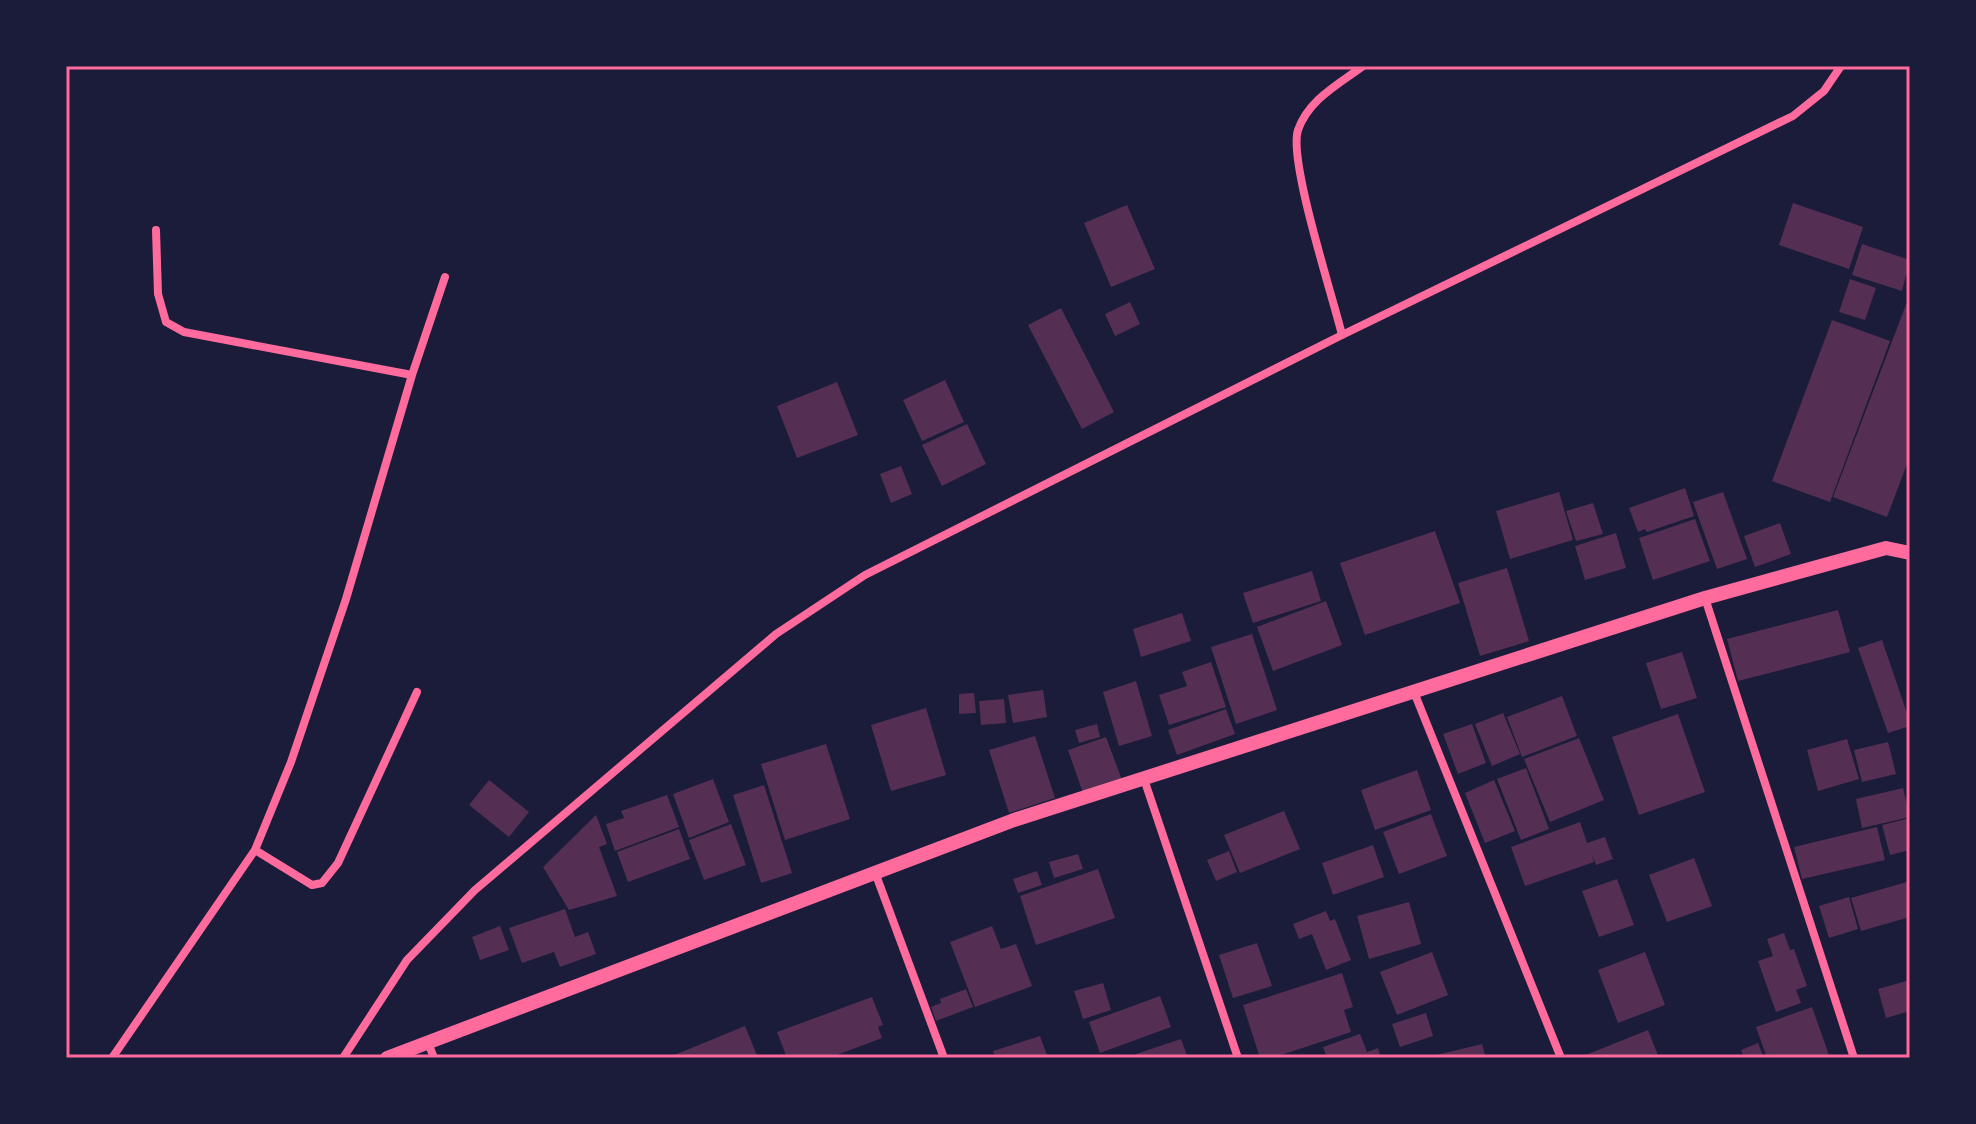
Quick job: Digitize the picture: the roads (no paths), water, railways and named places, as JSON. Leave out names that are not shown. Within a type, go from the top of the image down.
[{"type":"street","points":[[1342,335],[1300,171],[1297,132],[1315,101],[1363,66]]},
{"type":"street","points":[[343,1058],[407,960],[475,890],[776,634],[865,575],[1342,335],[1793,116],[1824,91],[1841,66]]},
{"type":"street","points":[[156,230],[158,294],[166,322],[184,332],[412,375]]},
{"type":"street","points":[[112,1058],[255,850],[291,762],[346,599],[412,375],[445,277]]},
{"type":"street","points":[[387,1058],[432,1051],[1014,820],[1705,598],[1886,548],[1910,553]]},
{"type":"street","points":[[1705,598],[1854,1058]]},
{"type":"street","points":[[255,850],[312,885],[322,883],[338,863],[417,692]]},
{"type":"street","points":[[1414,692],[1561,1058]]},
{"type":"street","points":[[1144,779],[1238,1058]]},
{"type":"street","points":[[876,875],[944,1058]]}]
